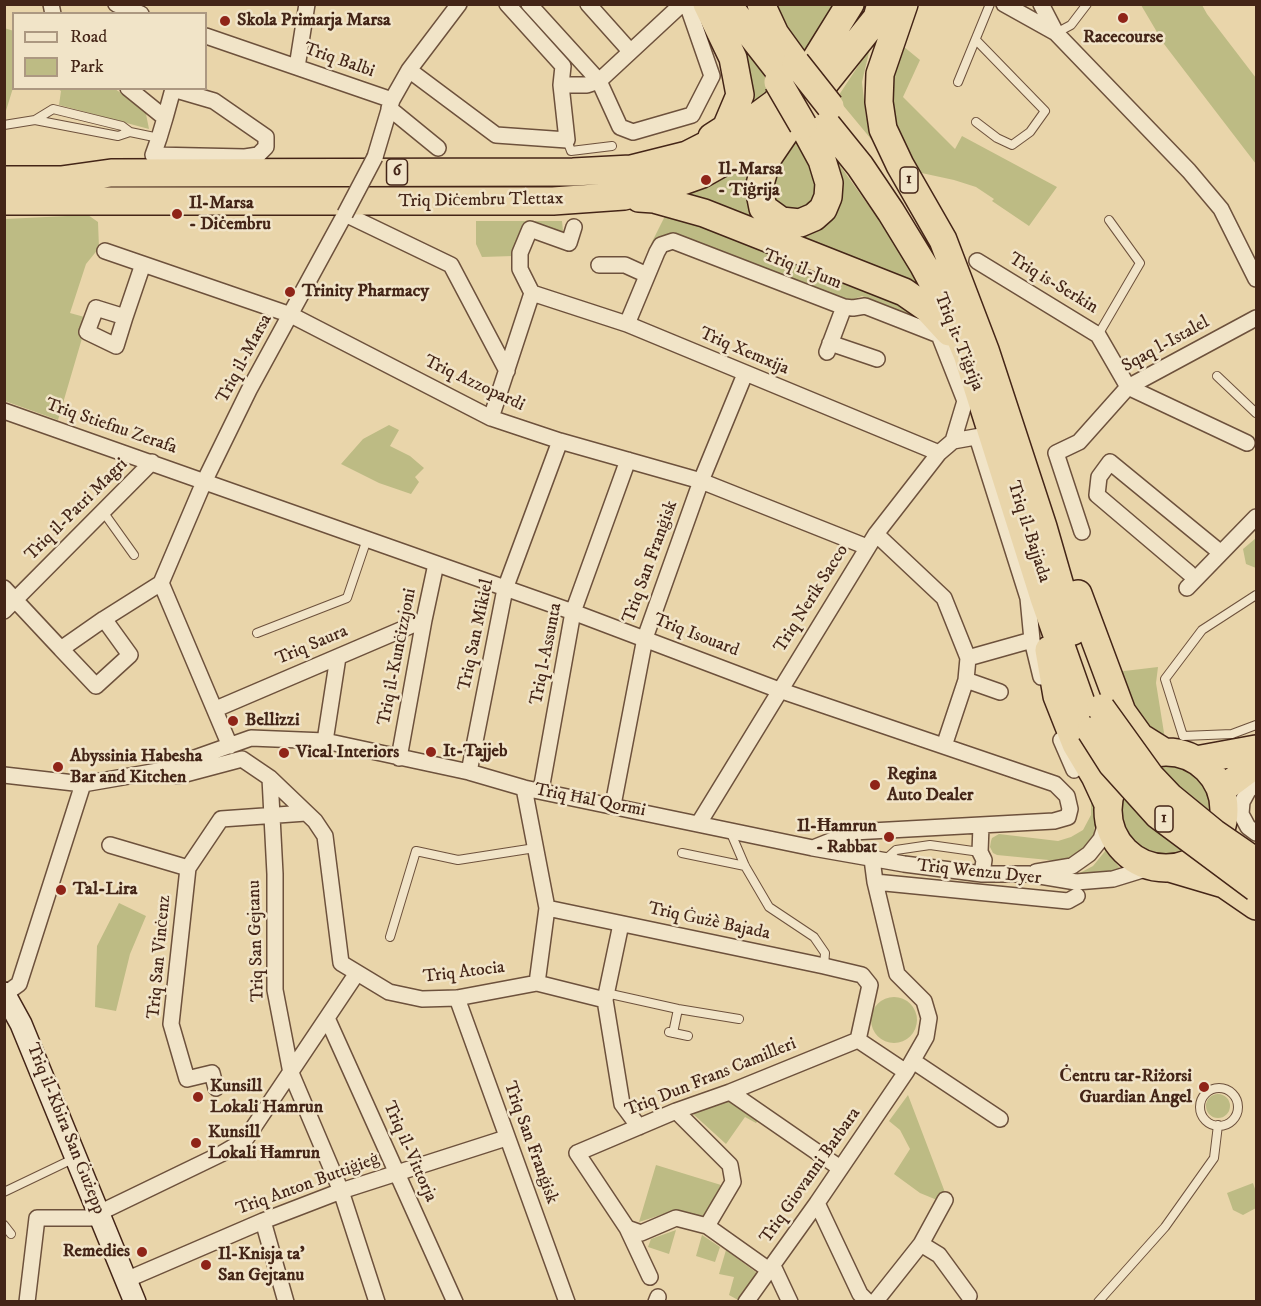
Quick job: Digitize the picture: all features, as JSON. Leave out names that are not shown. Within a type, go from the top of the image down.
[{"type":"highway","points":[[687,155],[726,128],[740,95],[733,58],[707,4]]},
{"type":"highway","name":"Triq it-Tiġrija","points":[[727,4],[752,36],[792,72],[813,114],[870,158],[903,206],[976,352],[1043,527],[1077,642],[1096,720]]},
{"type":"highway","points":[[761,4],[792,72],[838,12],[840,4]]},
{"type":"highway","name":"Triq Diċembru Tlettax","points":[[4,180],[61,180],[111,173],[573,172],[631,169],[687,155],[744,126],[774,104],[792,72],[850,4]]},
{"type":"highway","name":"Triq Diċembru Tlettax","points":[[4,201],[519,201],[624,196],[671,185],[702,174],[813,114],[877,18],[881,4]]},
{"type":"highway","name":"1","points":[[904,4],[880,74],[879,102],[883,129],[900,165],[943,240],[976,352]]},
{"type":"highway","points":[[624,196],[654,199],[704,213],[904,292],[927,308],[976,352]]},
{"type":"highway","name":"Triq it-Tiġrija","points":[[976,352],[985,436],[1044,598],[1096,720]]},
{"type":"highway","points":[[1043,527],[1084,605],[1122,712],[1140,737],[1164,752]]},
{"type":"highway","points":[[1044,598],[1050,661],[1057,696],[1076,744],[1095,776],[1116,840],[1125,852],[1136,860],[1224,884],[1257,906]]},
{"type":"highway","name":"1","points":[[1096,720],[1170,796],[1214,833],[1257,862]]},
{"type":"highway","name":"1","points":[[1096,720],[1112,764],[1158,815],[1257,888]]},
{"type":"highway","points":[[1196,760],[1257,749]]},
{"type":"highway","points":[[1108,811],[1112,789],[1124,770],[1142,756],[1164,752],[1180,753],[1196,760],[1211,772],[1222,801],[1243,839],[1257,846]]},
{"type":"highway","points":[[1161,867],[1189,864],[1203,855],[1214,843],[1221,828],[1222,801],[1257,764]]},
{"type":"main road","name":"Triq il-Kbira San Ġużepp","points":[[5,993],[21,1024],[135,1302]]},
{"type":"street","points":[[116,4],[136,12]]},
{"type":"street","points":[[297,67],[307,4]]},
{"type":"street","name":"Triq il-Marsa","points":[[161,584],[204,482],[249,390],[375,157],[390,104],[409,70],[459,4]]},
{"type":"street","points":[[409,70],[496,135],[567,140],[561,85],[563,66],[507,4]]},
{"type":"street","points":[[529,4],[599,81],[620,127],[633,132],[692,115],[712,76],[687,4]]},
{"type":"street","points":[[588,4],[630,51]]},
{"type":"street","points":[[561,85],[587,85],[599,81],[682,4]]},
{"type":"street","points":[[1004,4],[1056,33],[1189,171],[1221,209],[1257,279]]},
{"type":"street","points":[[1042,5],[1056,33]]},
{"type":"street","name":"Triq Balbi","points":[[207,36],[297,67],[390,104]]},
{"type":"street","points":[[130,90],[165,118]]},
{"type":"street","points":[[173,90],[153,155],[245,156],[258,154],[266,147],[266,137],[214,101],[176,90]]},
{"type":"street","points":[[390,104],[438,148]]},
{"type":"street","points":[[345,214],[452,265],[507,370]]},
{"type":"street","points":[[491,418],[532,293],[520,269],[520,253],[530,229],[569,243],[574,227]]},
{"type":"street","name":"Triq il-Jum","points":[[627,324],[655,252],[661,245],[673,241],[844,307],[865,306],[939,335],[965,401],[953,441]]},
{"type":"street","name":"Triq Azzopardi","points":[[105,252],[291,315],[491,418],[560,441],[700,481],[872,541]]},
{"type":"street","name":"Triq is-Serkin","points":[[977,261],[1098,335],[1128,387]]},
{"type":"street","points":[[125,317],[143,264]]},
{"type":"street","points":[[599,265],[625,265],[647,275]]},
{"type":"street","name":"Triq Xemxija","points":[[532,293],[627,324],[939,453]]},
{"type":"street","points":[[844,307],[828,347],[877,359]]},
{"type":"street","name":"Sqaq l-Istalel","points":[[1082,532],[1056,453],[1079,442],[1128,387],[1257,318]]},
{"type":"street","name":"Triq San Franġisk","points":[[613,805],[645,638],[700,481],[745,374]]},
{"type":"street","points":[[1128,387],[1252,441]]},
{"type":"street","name":"Triq Stiefnu Zerafa","points":[[4,411],[204,482]]},
{"type":"street","points":[[953,441],[985,436]]},
{"type":"street","name":"Triq il-Bajjada","points":[[985,436],[1028,598],[1032,640],[1049,706],[1074,770]]},
{"type":"street","name":"Triq San Mikiel","points":[[469,772],[505,589],[560,441]]},
{"type":"street","name":"Triq Nerik Sacco","points":[[699,823],[872,541],[939,453],[953,441]]},
{"type":"street","name":"Triq l-Assunta","points":[[541,790],[573,612],[628,460]]},
{"type":"street","name":"Triq il-Patri Magri","points":[[4,611],[104,513],[152,462]]},
{"type":"street","points":[[1221,553],[1110,462],[1099,477],[1097,495],[1188,581],[1221,553],[1257,517]]},
{"type":"street","name":"Triq Isouard","points":[[204,482],[645,638],[779,690],[1055,784],[1067,796],[1070,809],[1068,817],[1054,821],[853,832],[813,848]]},
{"type":"street","points":[[872,541],[944,598],[968,658],[966,681],[944,746]]},
{"type":"street","name":"Triq il-Kunċizzjoni","points":[[399,758],[436,564]]},
{"type":"street","points":[[61,649],[161,584],[231,746]]},
{"type":"street","points":[[4,588],[96,686],[130,655],[104,619]]},
{"type":"street","name":"Triq Saura","points":[[216,709],[424,620]]},
{"type":"street","points":[[968,658],[1032,640]]},
{"type":"street","points":[[326,741],[338,657]]},
{"type":"street","points":[[966,681],[1000,692]]},
{"type":"street","name":"Triq Ħal Qormi","points":[[4,775],[83,784],[158,771],[251,738],[326,741],[469,772],[524,788],[878,860],[982,874],[1028,874],[1076,882],[1113,879],[1161,867]]},
{"type":"street","name":"Triq Ħal Qormi","points":[[158,771],[178,776],[242,759]]},
{"type":"street","name":"Triq Atocia","points":[[242,759],[270,778],[315,821],[325,836],[341,963],[389,992],[422,999],[457,998],[537,983]]},
{"type":"street","name":"Triq San Gejtanu","points":[[270,778],[275,874],[274,990],[291,1073],[341,1191],[377,1302]]},
{"type":"street","points":[[1257,783],[1248,791],[1242,802],[1241,814],[1248,827],[1257,833]]},
{"type":"street","points":[[5,993],[19,984],[83,784]]},
{"type":"street","points":[[524,788],[547,908],[537,983],[605,996]]},
{"type":"street","name":"Triq Ħal Qormi","points":[[1028,874],[1072,866],[1089,854],[1101,839],[1108,811]]},
{"type":"street","name":"Triq San Vinċenz","points":[[216,1088],[212,1072],[187,1079],[171,1024],[188,868],[221,819],[306,813]]},
{"type":"street","points":[[981,826],[980,852],[984,860],[982,874]]},
{"type":"street","points":[[110,845],[188,868]]},
{"type":"street","points":[[875,882],[878,860]]},
{"type":"street","name":"Triq Wenzu Dyer","points":[[875,882],[1068,902],[1077,897]]},
{"type":"street","name":"Triq Giovanni Barbara","points":[[746,1302],[817,1203],[909,1067],[926,1037],[929,1018],[924,1001],[897,974],[875,882]]},
{"type":"street","name":"Triq Ġużè Bajada","points":[[547,908],[862,975],[870,985],[858,1040]]},
{"type":"street","points":[[621,924],[605,996],[622,1104],[639,1127]]},
{"type":"street","points":[[27,1302],[37,1218],[101,1216],[245,1140],[357,973]]},
{"type":"street","name":"Triq San Franġisk","points":[[457,998],[567,1302]]},
{"type":"street","name":"Triq il-Vittorja","points":[[327,1018],[455,1302]]},
{"type":"street","points":[[858,1040],[1000,1119]]},
{"type":"street","name":"Triq Dun Frans Camilleri","points":[[627,1228],[577,1153],[676,1111],[730,1092],[858,1040]]},
{"type":"street","points":[[730,1092],[840,1168]]},
{"type":"street","points":[[676,1111],[730,1165],[733,1182],[707,1226]]},
{"type":"street","name":"Triq Anton Buttiġieġ","points":[[126,1280],[263,1221],[341,1191],[506,1138]]},
{"type":"street","points":[[876,1302],[921,1244],[945,1200]]},
{"type":"street","points":[[817,1203],[860,1294],[868,1302]]},
{"type":"street","points":[[627,1228],[641,1233],[676,1218],[707,1226],[769,1270],[775,1270],[789,1302]]},
{"type":"street","points":[[263,1221],[286,1302]]},
{"type":"street","points":[[627,1228],[650,1277]]},
{"type":"street","points":[[921,1244],[939,1255],[969,1296]]},
{"type":"lane","points":[[958,82],[990,4]]},
{"type":"lane","points":[[1056,33],[1071,25],[1087,4]]},
{"type":"lane","points":[[976,40],[1045,111],[1030,132],[1012,145],[997,138],[976,122]]},
{"type":"lane","points":[[35,120],[53,109],[122,126],[130,132],[159,138]]},
{"type":"lane","points":[[4,125],[35,120],[118,136],[130,132]]},
{"type":"lane","points":[[567,140],[571,151],[612,146]]},
{"type":"lane","points":[[1098,335],[1140,262],[1109,220]]},
{"type":"lane","points":[[1217,376],[1257,413]]},
{"type":"lane","points":[[104,513],[134,555]]},
{"type":"lane","points":[[257,633],[347,598],[367,539]]},
{"type":"lane","points":[[1257,595],[1202,630],[1165,679],[1183,736],[1232,734],[1257,725]]},
{"type":"lane","points":[[730,831],[745,866],[769,907],[814,937],[825,953],[825,966]]},
{"type":"lane","points":[[878,860],[896,850],[930,845],[980,852]]},
{"type":"lane","points":[[390,937],[416,851],[458,860],[535,848]]},
{"type":"lane","points":[[682,853],[745,866]]},
{"type":"lane","points":[[605,996],[739,1019]]},
{"type":"lane","points":[[678,1009],[671,1033],[688,1036]]},
{"type":"lane","points":[[1215,1088],[1231,1092],[1238,1109],[1230,1121],[1218,1125],[1206,1120],[1200,1108],[1204,1095],[1215,1088]]},
{"type":"lane","points":[[1098,1302],[1165,1227],[1214,1158],[1218,1125]]},
{"type":"lane","points":[[4,1192],[76,1157]]},
{"type":"lane","points":[[4,1225],[11,1234]]},
{"type":"green space","points":[[714,5],[750,52],[772,89],[746,110]]},
{"type":"green space","points":[[773,5],[834,5],[803,56]]},
{"type":"green space","points":[[1141,5],[1202,5],[1256,78],[1256,164],[1164,44]]},
{"type":"green space","points":[[4,28],[12,30],[12,90],[5,114]]},
{"type":"green space","points":[[898,42],[920,60],[903,97],[955,149],[962,136],[1057,187],[1029,226],[976,187],[917,172],[900,153],[887,103]]},
{"type":"green space","points":[[870,48],[862,82],[866,117],[881,151],[837,98]]},
{"type":"green space","points":[[60,90],[116,90],[145,109],[149,129],[59,105]]},
{"type":"green space","points":[[799,135],[822,193],[805,218],[775,207],[771,192],[780,164]]},
{"type":"green space","points":[[826,146],[911,265],[929,299],[665,194],[761,150],[752,211],[825,224]]},
{"type":"green space","points":[[667,212],[912,306],[915,318],[862,296],[849,301],[676,235],[663,237],[651,244]]},
{"type":"green space","points":[[88,215],[98,222],[99,248],[86,264],[70,313],[88,318],[58,420],[5,401],[5,219]]},
{"type":"green space","points":[[476,221],[562,221],[563,231],[558,235],[537,227],[513,256],[482,257],[476,244]]},
{"type":"green space","points":[[389,425],[399,430],[390,446],[410,456],[424,468],[415,477],[419,482],[411,494],[379,483],[341,464],[363,439]]},
{"type":"green space","points":[[1256,538],[1256,568],[1246,564],[1243,549]]},
{"type":"green space","points":[[1158,667],[1156,683],[1165,739],[1143,720],[1121,688],[1116,672]]},
{"type":"green space","points":[[1167,766],[1185,770],[1200,780],[1210,795],[1214,813],[1210,831],[1200,846],[1185,856],[1167,860],[1149,856],[1134,846],[1124,831],[1120,813],[1124,795],[1134,780],[1149,770]]},
{"type":"green space","points":[[1089,791],[1096,811],[1093,840],[1086,850],[1059,861],[993,853],[990,847],[991,841],[999,834],[1058,841],[1083,830],[1091,815],[1091,802],[1087,792]]},
{"type":"green space","points":[[1106,850],[1122,871],[1074,876],[1093,866]]},
{"type":"green space","points":[[119,903],[146,916],[130,954],[116,1011],[95,1007],[97,946]]},
{"type":"green space","points":[[899,997],[911,1003],[916,1011],[916,1029],[911,1037],[903,1042],[889,1043],[881,1040],[874,1033],[871,1015],[874,1007],[881,1000]]},
{"type":"green space","points":[[1218,1094],[1227,1097],[1230,1106],[1227,1115],[1218,1118],[1209,1115],[1206,1106],[1209,1097]]},
{"type":"green space","points":[[908,1095],[946,1195],[937,1200],[920,1193],[894,1174],[910,1149],[900,1130],[889,1121]]},
{"type":"green space","points":[[731,1098],[759,1119],[756,1123],[745,1117],[726,1144],[692,1113]]},
{"type":"green space","points":[[656,1165],[721,1185],[703,1218],[676,1210],[639,1222]]},
{"type":"green space","points":[[1253,1183],[1256,1192],[1256,1208],[1243,1215],[1233,1210],[1227,1193]]},
{"type":"green space","points":[[676,1230],[669,1254],[648,1247],[651,1239]]},
{"type":"green space","points":[[702,1235],[720,1247],[715,1262],[696,1256]]},
{"type":"green space","points":[[726,1250],[757,1273],[738,1300],[729,1295],[734,1277],[719,1274]]},
{"type":"place","name":"Racecourse","points":[[1123,18]]},
{"type":"place","name":"Skola Primarja Marsa","points":[[225,21]]},
{"type":"place","name":"Il-Marsa - Tiġrija","points":[[706,180]]},
{"type":"place","name":"Il-Marsa - Diċembru","points":[[177,214]]},
{"type":"place","name":"Trinity Pharmacy","points":[[290,292]]},
{"type":"place","name":"Bellizzi","points":[[233,721]]},
{"type":"place","name":"It-Tajjeb","points":[[431,752]]},
{"type":"place","name":"Vical Interiors","points":[[284,753]]},
{"type":"place","name":"Abyssinia Habesha Bar and Kitchen","points":[[58,767]]},
{"type":"place","name":"Regina Auto Dealer","points":[[875,785]]},
{"type":"place","name":"Il-Ħamrun - Rabbat","points":[[889,837]]},
{"type":"place","name":"Tal-Lira","points":[[61,890]]},
{"type":"place","name":"Ċentru tar-Riżorsi Guardian Angel","points":[[1204,1087]]},
{"type":"place","name":"Kunsill Lokali Hamrun","points":[[198,1097]]},
{"type":"place","name":"Kunsill Lokali Ħamrun","points":[[196,1143]]},
{"type":"place","name":"Remedies","points":[[142,1252]]},
{"type":"place","name":"Il-Knisja ta' San Gejtanu","points":[[206,1265]]}]
